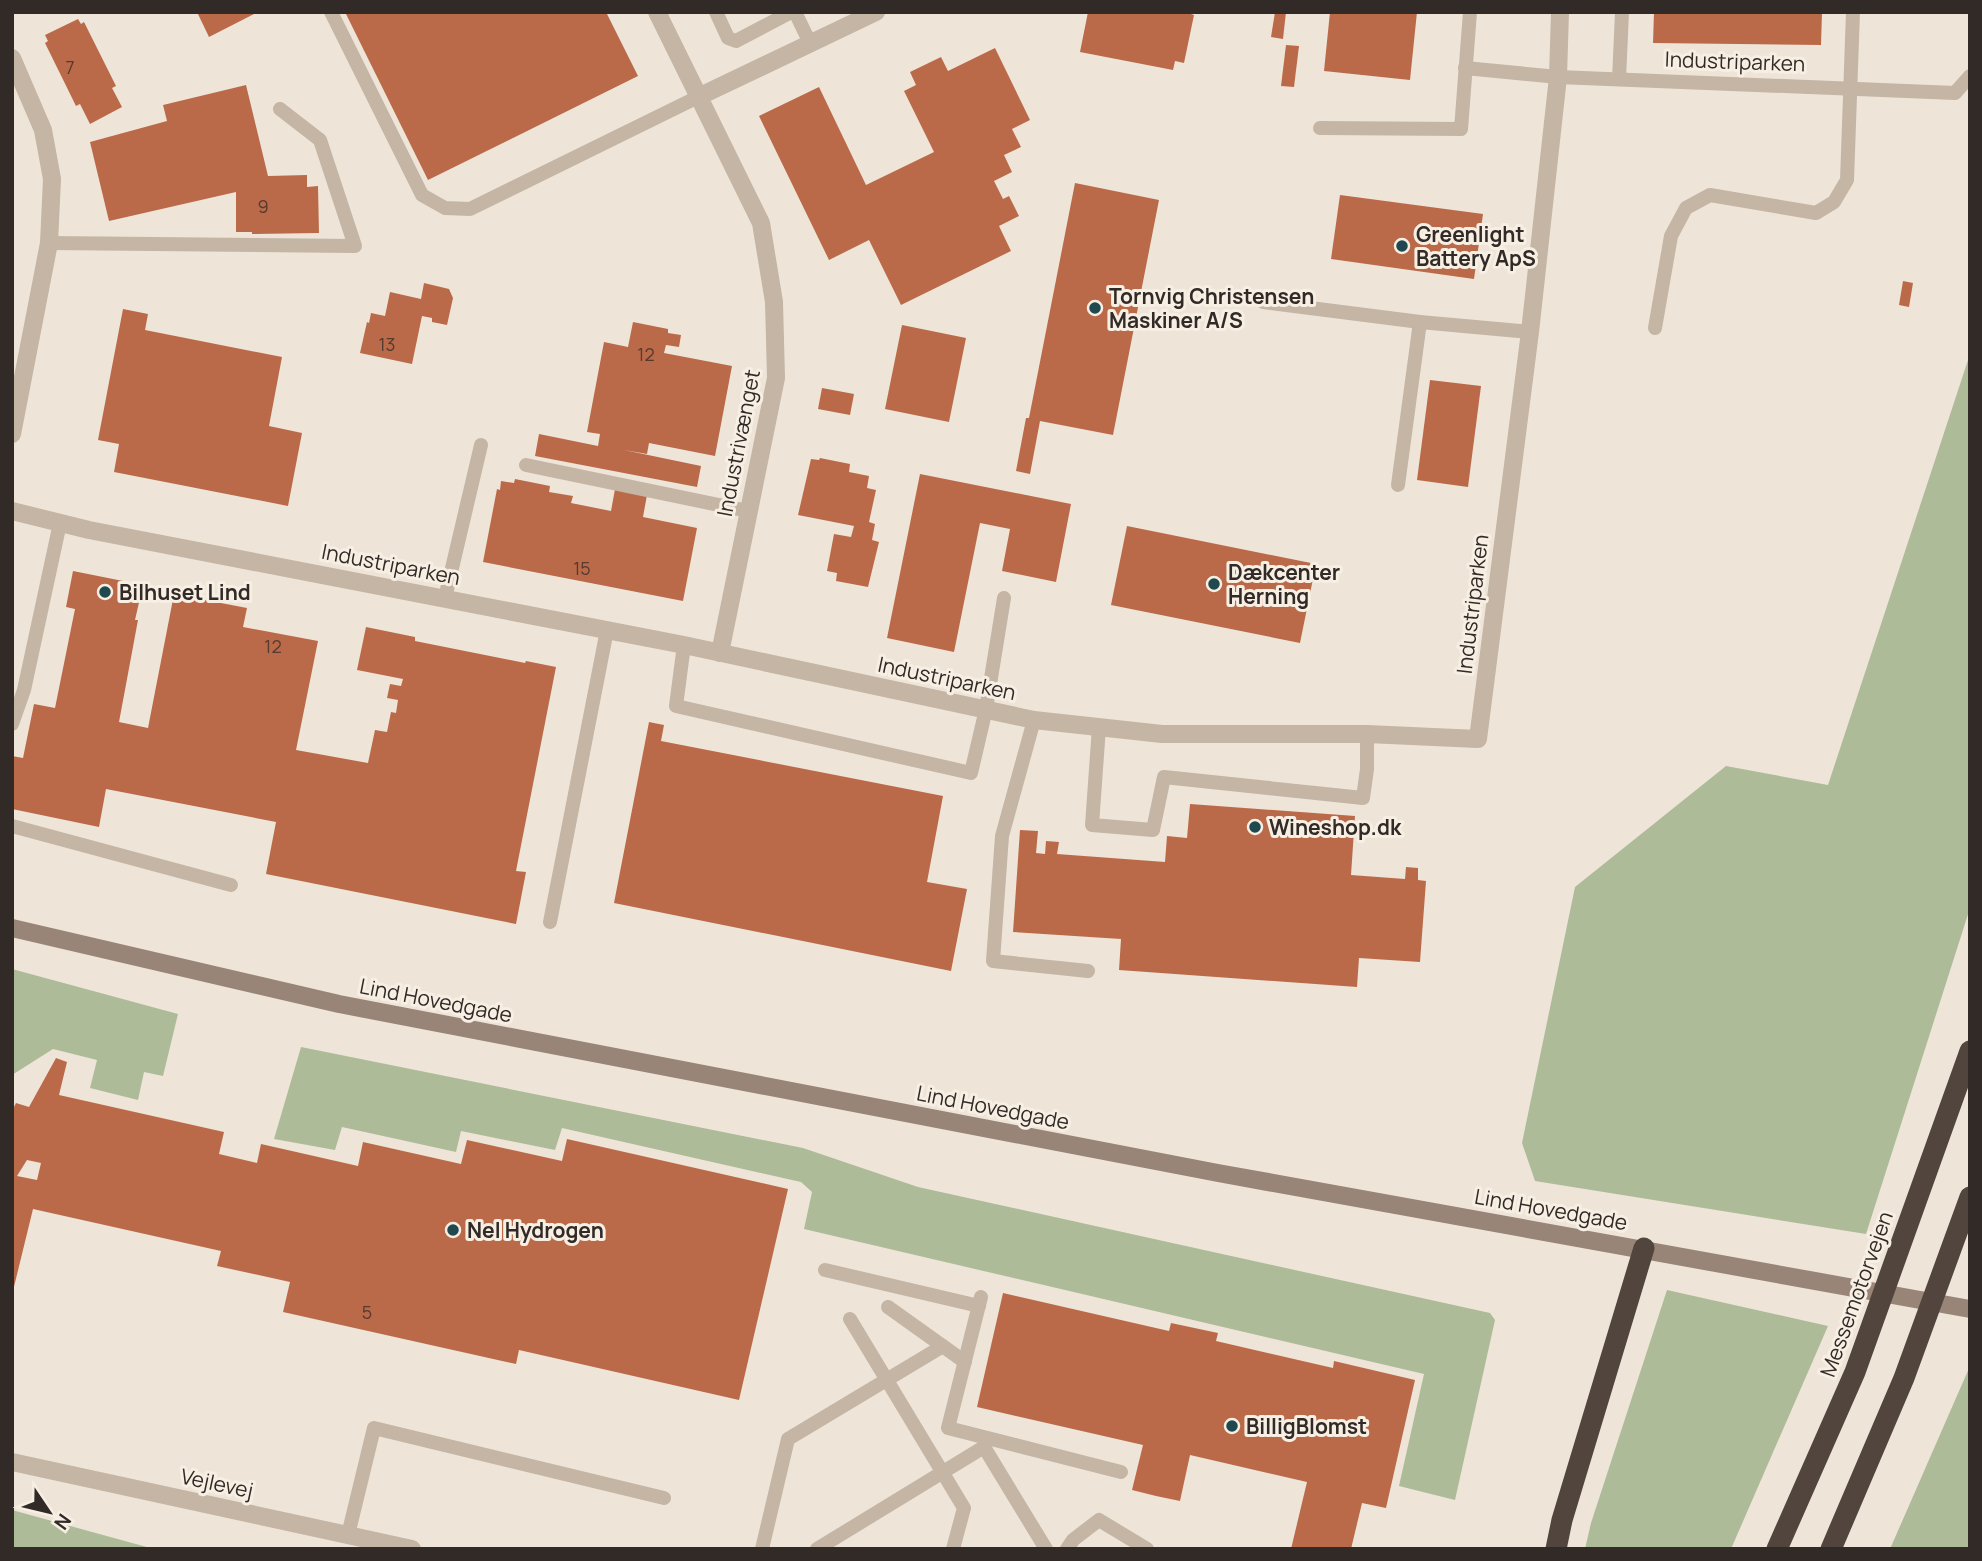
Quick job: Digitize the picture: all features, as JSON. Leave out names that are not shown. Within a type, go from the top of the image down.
[{"type":"highway","name":"Messemotorvejen","points":[[1777,1549],[1855,1372],[1970,1051]]},
{"type":"highway","points":[[1831,1549],[1904,1378],[1970,1197]]},
{"type":"highway","points":[[1556,1549],[1562,1520],[1644,1248]]},
{"type":"main road","name":"Lind Hovedgade","points":[[12,928],[339,1004],[1218,1173],[1970,1309]]},
{"type":"street","name":"Industrivænget","points":[[657,12],[761,223],[774,302],[776,378],[720,653]]},
{"type":"street","points":[[698,97],[876,12]]},
{"type":"street","name":"Industriparken","points":[[12,511],[60,523],[684,645],[1034,720],[1162,734],[1367,734],[1478,739],[1530,332],[1558,77],[1560,12]]},
{"type":"street","points":[[12,58],[43,130],[52,179],[49,243],[12,435]]},
{"type":"street","name":"Vejlevej","points":[[12,1462],[412,1549]]},
{"type":"lane","points":[[331,12],[422,195],[445,208],[470,209],[698,97]]},
{"type":"lane","points":[[716,12],[728,38],[736,41],[793,12],[810,44]]},
{"type":"lane","points":[[1320,128],[1461,129],[1470,12]]},
{"type":"lane","points":[[1619,79],[1622,12]]},
{"type":"lane","points":[[1655,328],[1671,236],[1686,208],[1710,195],[1816,213],[1833,202],[1847,180],[1853,12]]},
{"type":"lane","points":[[1465,68],[1558,77]]},
{"type":"lane","name":"Industriparken","points":[[1558,77],[1955,93],[1970,76]]},
{"type":"lane","points":[[49,243],[355,246],[320,140],[280,109]]},
{"type":"lane","points":[[1263,302],[1420,322],[1530,332]]},
{"type":"lane","points":[[1398,485],[1420,322]]},
{"type":"lane","points":[[446,598],[481,445]]},
{"type":"lane","points":[[526,465],[748,511]]},
{"type":"lane","points":[[12,724],[24,690],[60,523]]},
{"type":"lane","points":[[684,645],[676,706],[971,774],[1004,597]]},
{"type":"lane","points":[[550,922],[607,630]]},
{"type":"lane","points":[[1034,720],[1002,836],[993,961],[1088,971]]},
{"type":"lane","points":[[1099,727],[1092,825],[1153,830],[1164,776],[1363,798],[1367,769],[1367,734]]},
{"type":"lane","points":[[12,826],[231,885]]},
{"type":"lane","points":[[825,1270],[980,1302],[948,1428],[985,1442],[1121,1472]]},
{"type":"lane","points":[[888,1307],[965,1362]]},
{"type":"lane","points":[[850,1319],[964,1508],[954,1549]]},
{"type":"lane","points":[[762,1549],[788,1439],[943,1346]]},
{"type":"lane","points":[[348,1535],[374,1428],[664,1499]]},
{"type":"lane","points":[[817,1549],[942,1472],[985,1442]]},
{"type":"lane","points":[[985,1442],[1046,1549]]},
{"type":"lane","points":[[1068,1549],[1073,1541],[1099,1520],[1147,1549]]},
{"type":"green space","points":[[1970,354],[1970,908],[1866,1234],[1535,1181],[1522,1143],[1575,887],[1726,766],[1828,785]]},
{"type":"green space","points":[[12,969],[178,1014],[163,1076],[144,1072],[138,1100],[90,1088],[97,1060],[53,1049],[12,1075]]},
{"type":"green space","points":[[301,1047],[803,1148],[918,1187],[1490,1313],[1495,1320],[1455,1500],[1399,1486],[1424,1374],[804,1229],[812,1192],[801,1182],[562,1128],[555,1150],[461,1131],[456,1152],[342,1127],[335,1150],[274,1139]]},
{"type":"green space","points":[[1667,1290],[1828,1326],[1731,1549],[1585,1549],[1591,1523]]},
{"type":"green space","points":[[1970,1366],[1970,1549],[1890,1549]]},
{"type":"green space","points":[[12,1510],[154,1549],[12,1549]]},
{"type":"building","points":[[197,12],[258,12],[209,37]]},
{"type":"building","points":[[345,12],[606,12],[638,76],[428,180]]},
{"type":"building","points":[[1088,12],[1185,12],[1194,15],[1184,63],[1175,61],[1173,70],[1080,52]]},
{"type":"building","points":[[1275,12],[1286,12],[1283,39],[1271,37]]},
{"type":"building","points":[[1330,12],[1417,12],[1410,80],[1324,71]]},
{"type":"building","points":[[1654,12],[1822,12],[1821,45],[1653,43]]},
{"type":"building","points":[[78,19],[81,24],[84,22],[116,86],[112,88],[122,107],[90,124],[80,104],[76,106],[45,43],[48,41],[45,35]]},
{"type":"building","points":[[1286,45],[1299,46],[1294,87],[1281,86]]},
{"type":"building","points":[[995,48],[1030,120],[1012,129],[1021,147],[1004,155],[1012,172],[994,181],[1003,199],[1009,196],[1019,216],[999,226],[1011,251],[901,305],[869,240],[829,260],[759,116],[819,87],[866,185],[934,152],[904,91],[916,85],[910,72],[941,57],[948,71]]},
{"type":"building","points":[[246,85],[268,176],[307,175],[307,187],[318,186],[319,233],[236,232],[236,192],[109,221],[90,142],[167,121],[163,105]]},
{"type":"building","points":[[1075,183],[1159,200],[1113,435],[1040,421],[1030,474],[1016,471]]},
{"type":"building","points":[[1340,195],[1483,214],[1474,279],[1331,259]]},
{"type":"building","points":[[1903,281],[1913,283],[1909,307],[1899,305]]},
{"type":"building","points":[[424,283],[449,289],[453,298],[447,325],[432,322],[432,318],[422,316],[412,364],[360,353],[371,313],[385,316],[390,292],[421,299]]},
{"type":"building","points":[[123,309],[148,314],[145,330],[282,357],[269,426],[302,433],[288,506],[114,472],[119,444],[98,440]]},
{"type":"building","points":[[633,322],[668,329],[668,333],[681,335],[679,347],[666,345],[664,353],[732,366],[715,456],[649,443],[647,454],[624,450],[701,466],[697,487],[535,456],[539,434],[598,446],[600,434],[587,432],[604,342],[628,347]]},
{"type":"building","points":[[902,325],[966,338],[949,422],[885,409]]},
{"type":"building","points":[[1430,380],[1481,386],[1468,487],[1417,480]]},
{"type":"building","points":[[822,388],[854,394],[850,415],[818,409]]},
{"type":"building","points":[[820,458],[850,464],[849,472],[869,476],[867,488],[876,490],[869,522],[875,524],[872,540],[879,542],[868,587],[836,581],[837,573],[827,571],[834,534],[851,537],[854,526],[798,515],[811,459]]},
{"type":"building","points":[[920,474],[1071,504],[1056,582],[1002,571],[1010,529],[980,523],[954,652],[887,638]]},
{"type":"building","points":[[515,479],[550,486],[549,492],[573,496],[571,503],[611,511],[615,489],[647,495],[643,517],[697,528],[683,601],[483,562],[497,489],[500,490],[501,481],[514,483]]},
{"type":"building","name":"Dækcenter Herning","points":[[1127,526],[1316,564],[1300,643],[1111,605]]},
{"type":"building","points":[[73,571],[143,585],[119,722],[148,728],[174,594],[247,608],[243,627],[318,641],[296,750],[368,763],[375,730],[387,732],[391,712],[396,713],[398,700],[387,698],[390,684],[401,686],[403,679],[357,670],[366,627],[415,637],[415,641],[556,667],[516,871],[526,872],[516,924],[266,874],[276,822],[106,789],[99,827],[12,809],[12,756],[23,758],[34,704],[55,708],[75,609],[66,607]]},
{"type":"building","points":[[649,722],[664,725],[661,741],[943,796],[927,882],[967,889],[951,971],[614,903]]},
{"type":"building","points":[[1190,804],[1355,816],[1351,875],[1405,879],[1406,867],[1418,868],[1418,880],[1426,881],[1420,962],[1359,958],[1357,987],[1119,970],[1121,939],[1013,932],[1020,830],[1038,831],[1036,853],[1045,854],[1046,841],[1059,842],[1057,854],[1165,862],[1167,836],[1187,838]]},
{"type":"building","name":"Nel Hydrogen","points":[[56,1058],[67,1062],[59,1095],[224,1132],[219,1154],[257,1163],[261,1144],[358,1166],[363,1142],[461,1164],[467,1140],[562,1161],[567,1139],[788,1189],[739,1400],[519,1350],[516,1364],[283,1312],[290,1282],[217,1266],[221,1251],[33,1209],[12,1295],[12,1111],[16,1103],[29,1107]],"holes":[[[27,1160],[41,1163],[37,1180],[17,1176]]]},
{"type":"building","name":"BilligBlomst","points":[[1003,1293],[1169,1331],[1171,1323],[1218,1333],[1216,1341],[1333,1368],[1334,1361],[1415,1380],[1386,1508],[1362,1503],[1351,1549],[1291,1549],[1307,1482],[1190,1455],[1180,1501],[1156,1496],[1132,1490],[1143,1445],[977,1407]]},
{"type":"place","name":"Greenlight Battery ApS","points":[[1402,246]]},
{"type":"place","name":"Tornvig Christensen Maskiner A/S","points":[[1095,308]]},
{"type":"place","name":"Dækcenter Herning","points":[[1214,584]]},
{"type":"place","name":"Bilhuset Lind","points":[[105,592]]},
{"type":"place","name":"Wineshop.dk","points":[[1255,827]]},
{"type":"place","name":"Nel Hydrogen","points":[[453,1230]]},
{"type":"place","name":"BilligBlomst","points":[[1232,1426]]}]
